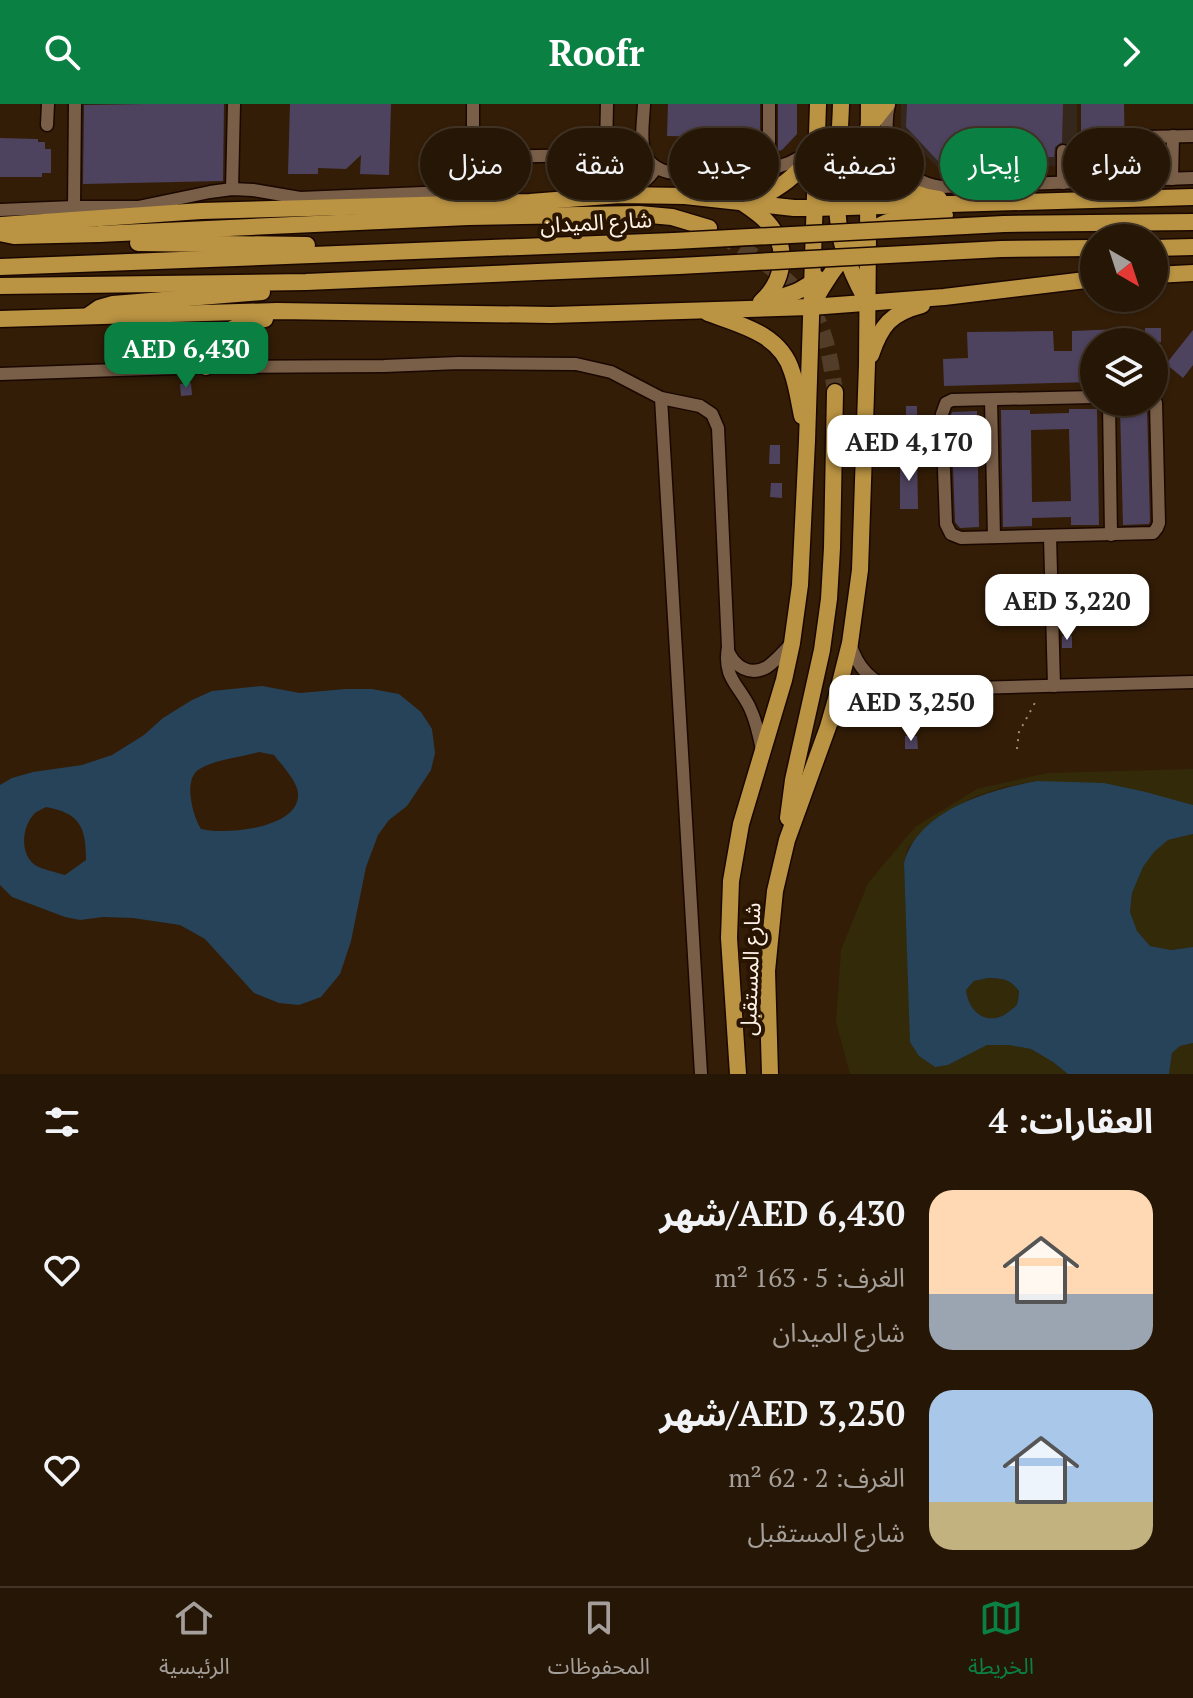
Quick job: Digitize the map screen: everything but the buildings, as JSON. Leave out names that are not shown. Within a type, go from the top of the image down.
[{"type":"main road","name":"شارع المستقبل","points":[[816,128],[818,104]]},
{"type":"main road","points":[[841,104],[838,208],[842,256]]},
{"type":"main road","name":"شارع المستقبل","points":[[868,128],[869,104]]},
{"type":"main road","points":[[871,128],[888,104]]},
{"type":"main road","points":[[747,203],[786,183],[795,174]]},
{"type":"main road","points":[[653,196],[814,208],[1193,197]]},
{"type":"main road","points":[[924,196],[966,198],[983,203]]},
{"type":"main road","points":[[0,225],[201,211],[556,200]]},
{"type":"main road","name":"شارع المستقبل","points":[[738,1074],[729,938],[731,881],[741,824],[784,680],[803,556],[814,200]]},
{"type":"main road","name":"شارع المستقبل","points":[[770,1074],[768,944],[775,891],[787,840],[828,727],[850,643],[857,594],[862,545],[867,364],[862,304],[868,200]]},
{"type":"main road","points":[[747,203],[769,224],[782,253],[776,284],[754,308]]},
{"type":"main road","points":[[754,308],[812,283],[879,225],[893,220],[966,213],[978,209],[983,203]]},
{"type":"main road","points":[[811,307],[868,207]]},
{"type":"main road","points":[[814,208],[842,256],[862,304]]},
{"type":"main road","points":[[0,233],[14,236],[99,234],[468,217],[639,214],[672,217],[709,228]]},
{"type":"main road","name":"شارع الميدان","points":[[0,267],[674,241],[1004,224],[1193,222]]},
{"type":"main road","points":[[99,234],[115,243],[343,245],[363,252]]},
{"type":"main road","points":[[1168,248],[1193,247]]},
{"type":"main road","points":[[0,286],[306,282],[1001,249],[1080,248]]},
{"type":"main road","points":[[1168,274],[1193,273]]},
{"type":"main road","points":[[0,319],[277,311],[551,315],[811,307],[944,297],[1080,281]]},
{"type":"main road","points":[[87,317],[99,308],[113,304],[287,289],[306,282]]},
{"type":"main road","points":[[867,364],[879,333],[894,316],[944,297]]},
{"type":"main road","points":[[700,310],[754,330],[784,355],[792,370],[807,441]]},
{"type":"main road","points":[[206,367],[212,349],[229,330],[240,324],[268,318],[277,311]]},
{"type":"main road","points":[[787,840],[790,794],[817,675],[829,599],[835,392]]},
{"type":"street","points":[[47,125],[48,104]]},
{"type":"street","points":[[74,207],[75,104]]},
{"type":"street","points":[[232,189],[234,104]]},
{"type":"street","points":[[473,104],[473,128]]},
{"type":"street","points":[[606,128],[607,104]]},
{"type":"street","points":[[643,128],[644,104]]},
{"type":"street","points":[[769,104],[770,128]]},
{"type":"street","points":[[888,104],[890,147],[900,165],[923,183],[941,187],[1063,183]]},
{"type":"street","points":[[1170,136],[1193,136]]},
{"type":"street","points":[[1173,136],[1172,179],[1193,178]]},
{"type":"street","points":[[653,165],[669,173]]},
{"type":"street","points":[[653,173],[656,168]]},
{"type":"street","points":[[0,210],[138,207],[232,189],[300,198],[448,192],[477,201]]},
{"type":"street","points":[[0,374],[206,367],[576,364],[611,372],[661,398],[700,406],[712,414],[718,428],[728,647],[726,666],[751,709],[762,752]]},
{"type":"street","points":[[1080,397],[952,400],[944,405],[946,528],[951,534],[957,538],[1150,534],[1159,526],[1156,416]]},
{"type":"street","points":[[661,398],[701,1074]]},
{"type":"street","points":[[991,400],[994,537]]},
{"type":"street","points":[[1109,416],[1111,535]]},
{"type":"street","points":[[1050,536],[1054,686]]},
{"type":"street","points":[[728,647],[730,656],[741,668],[755,671],[767,667],[792,643]]},
{"type":"street","points":[[850,643],[853,656],[869,676],[890,688],[902,690]]},
{"type":"street","points":[[828,727],[864,700],[902,690],[1193,682]]},
{"type":"path","points":[[1017,749],[1022,724],[1037,699],[1037,686]]},
{"type":"shaded area","points":[[901,104],[1077,104],[1077,128],[1063,128],[1063,165],[1047,166],[1047,128],[940,128],[939,169],[924,154],[924,128],[901,128]]},
{"type":"sand","points":[[1193,769],[1193,805],[1146,792],[1037,781],[974,797],[936,819],[908,847],[904,863],[907,936],[948,1065],[987,1045],[1009,1045],[1031,1049],[1068,1074],[850,1074],[836,1022],[841,950],[868,883],[915,827],[977,789],[1047,773]]},
{"type":"sand","points":[[1193,834],[1193,947],[1171,950],[1150,946],[1137,931],[1130,913],[1132,893],[1143,867],[1154,852],[1168,840]]},
{"type":"sand","points":[[988,978],[1005,980],[1019,991],[1016,1006],[1004,1015],[989,1019],[972,1007],[966,990],[974,981]]},
{"type":"sand","points":[[1193,1043],[1193,1074],[1169,1074],[1172,1053],[1180,1046]]},
{"type":"water","points":[[262,686],[300,693],[372,689],[399,694],[421,712],[432,729],[435,753],[431,770],[407,806],[389,820],[378,835],[366,867],[351,941],[340,974],[321,997],[299,1005],[279,1003],[254,993],[205,939],[180,925],[133,918],[80,920],[65,917],[12,897],[0,885],[0,785],[33,772],[82,765],[112,755],[144,735],[163,718],[212,691]],"holes":[[[259,752],[274,755],[288,773],[297,788],[296,805],[287,815],[259,827],[226,831],[201,829],[191,799],[193,775],[211,764]],[[46,807],[74,818],[85,839],[86,860],[65,875],[35,865],[26,854],[24,839],[27,825],[35,813]]]},
{"type":"water","points":[[1037,781],[1104,783],[1193,805],[1193,834],[1168,840],[1154,852],[1143,867],[1132,893],[1130,912],[1137,931],[1150,946],[1171,950],[1193,947],[1193,1043],[1180,1046],[1172,1053],[1169,1074],[1068,1074],[1031,1049],[1009,1045],[987,1045],[948,1065],[935,1067],[919,1056],[910,1042],[904,863],[912,845],[924,829],[958,806],[998,790]],"holes":[[[988,978],[1009,981],[1019,991],[1014,1008],[997,1018],[983,1016],[968,999],[966,990],[974,981]]]},
{"type":"tunnel","points":[[720,235],[777,272],[802,296],[820,325],[826,342],[835,392]]}]
